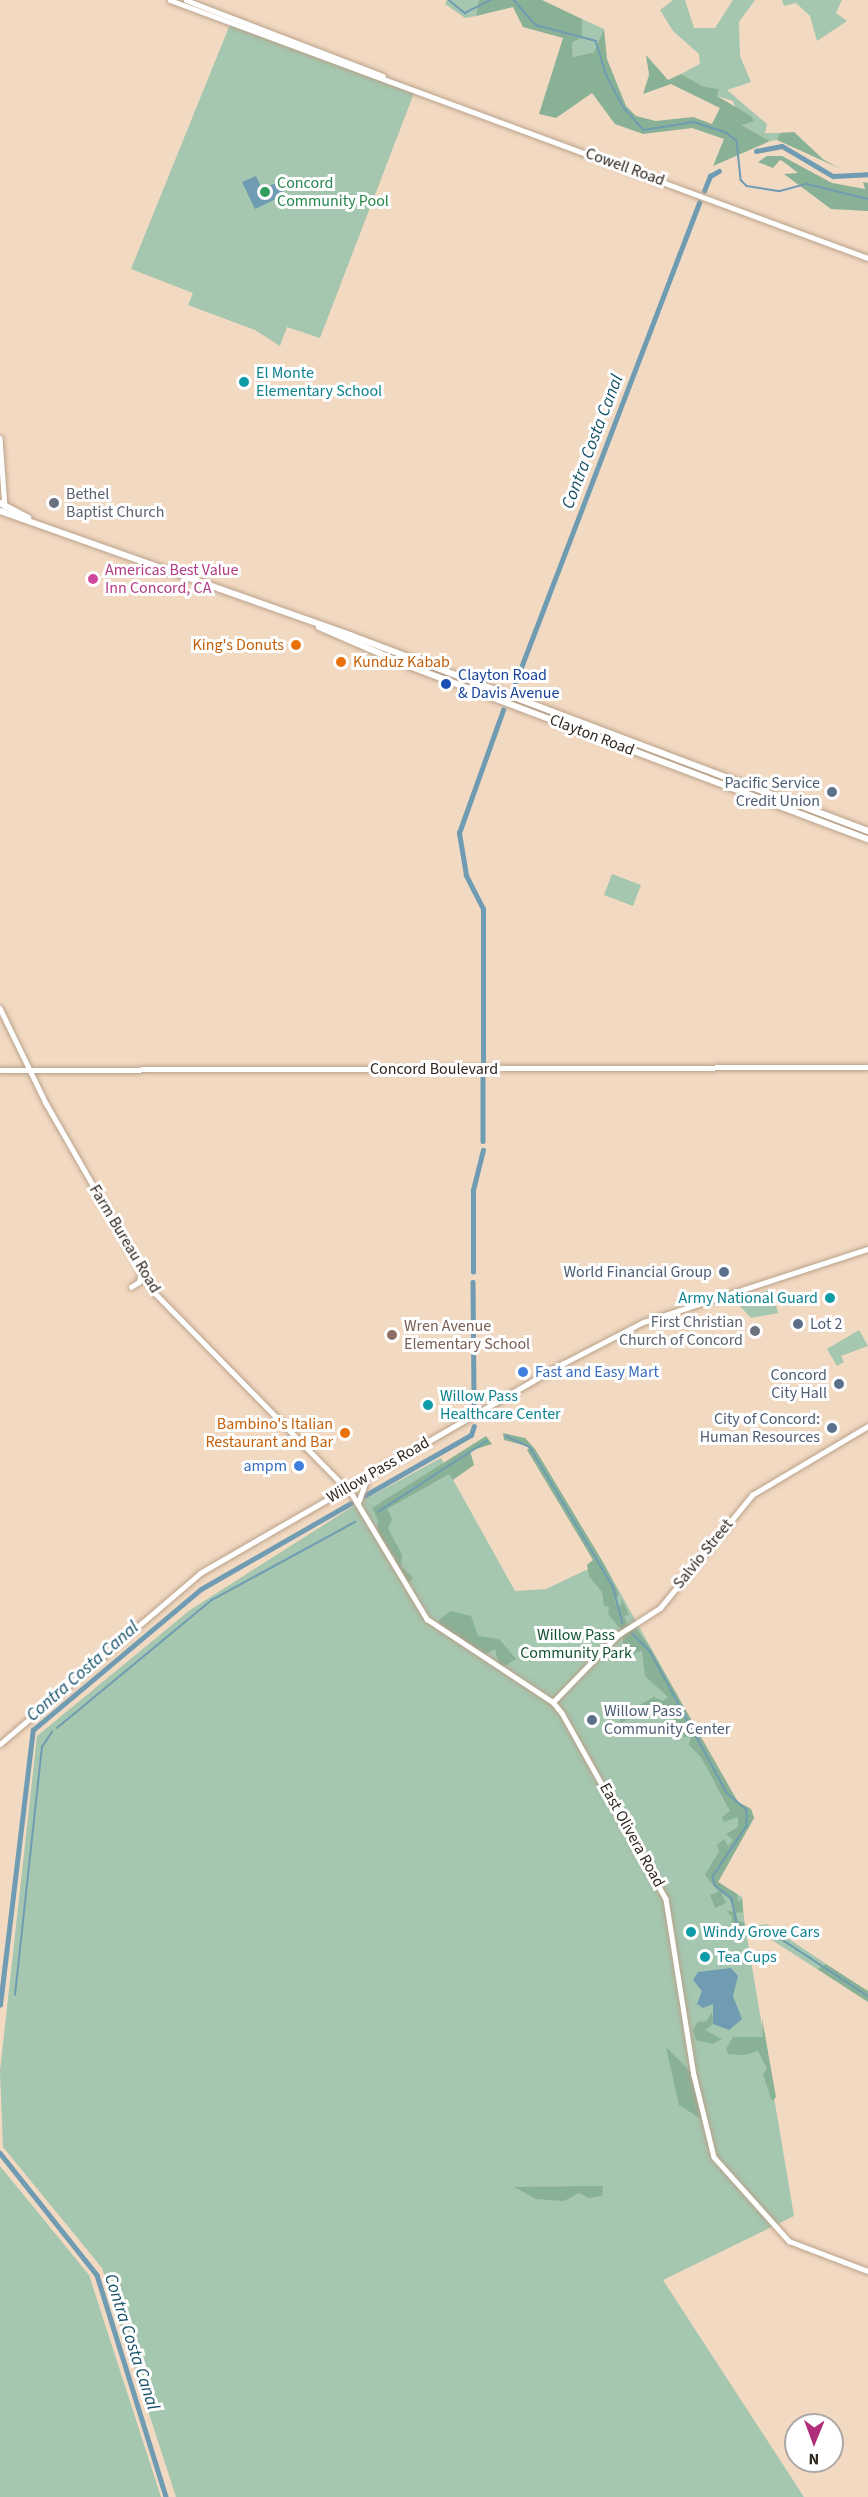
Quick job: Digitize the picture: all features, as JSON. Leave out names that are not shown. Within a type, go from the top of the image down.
[{"type":"main road","name":"Clayton Road","points":[[2,508],[868,831]]},
{"type":"main road","name":"Clayton Road","points":[[319,627],[323,633],[868,840]]},
{"type":"main road","name":"Willow Pass Road","points":[[0,1744],[200,1573],[347,1488],[631,1327],[868,1249]]},
{"type":"street","name":"Cowell Road","points":[[170,0],[383,76]]},
{"type":"street","name":"Cowell Road","points":[[186,0],[868,258]]},
{"type":"street","points":[[0,438],[2,508]]},
{"type":"street","name":"Farm Bureau Road","points":[[0,1008],[29,1070],[141,1269],[171,1310],[347,1488]]},
{"type":"street","name":"Concord Boulevard","points":[[0,1070],[868,1067]]},
{"type":"street","points":[[131,1287],[139,1282],[141,1269]]},
{"type":"street","name":"Salvio Street","points":[[553,1702],[618,1635],[660,1608],[752,1495],[868,1426]]},
{"type":"street","points":[[358,1503],[369,1476]]},
{"type":"street","name":"East Olivera Road","points":[[347,1488],[427,1619],[553,1702],[666,1899],[694,2075],[714,2157],[789,2241],[868,2271]]},
{"type":"green space","points":[[447,0],[479,0],[476,16],[465,18],[445,4]]},
{"type":"green space","points":[[479,0],[542,0],[582,19],[582,37],[572,43],[573,57],[594,52],[604,29],[607,59],[626,106],[636,116],[656,121],[693,117],[712,124],[720,108],[671,84],[643,94],[649,75],[646,55],[668,80],[681,74],[702,86],[719,89],[717,96],[751,116],[754,121],[742,125],[770,141],[713,166],[724,139],[692,128],[643,134],[615,124],[592,93],[556,118],[539,114],[563,38],[523,27],[513,7],[476,16]]},
{"type":"green space","points":[[673,0],[685,0],[694,28],[715,28],[733,0],[755,0],[739,22],[740,56],[751,82],[727,90],[767,124],[765,133],[780,133],[777,140],[770,141],[741,124],[733,101],[717,96],[719,89],[702,86],[681,74],[700,64],[699,54],[673,31],[660,10]]},
{"type":"green space","points":[[782,0],[842,0],[836,13],[847,21],[817,41],[810,16],[796,3],[784,6]]},
{"type":"green space","points":[[582,19],[604,29],[594,52],[573,57],[572,43],[582,37]]},
{"type":"green space","points":[[231,22],[416,88],[320,338],[287,327],[280,346],[255,330],[188,305],[193,293],[131,269]]},
{"type":"green space","points":[[794,132],[824,160],[841,169],[777,140],[780,133]]},
{"type":"green space","points":[[767,156],[782,156],[832,183],[865,189],[863,182],[868,183],[868,211],[831,209],[784,174],[798,173],[784,162],[780,160],[773,168],[758,162]]},
{"type":"green space","points":[[612,874],[641,885],[633,906],[604,895]]},
{"type":"green space","points":[[772,1289],[778,1313],[751,1318],[735,1301]]},
{"type":"green space","points":[[859,1330],[868,1346],[841,1356],[844,1362],[837,1366],[827,1349]]},
{"type":"green space","points":[[503,1433],[525,1438],[535,1449],[603,1562],[619,1594],[615,1602],[620,1607],[622,1600],[629,1615],[624,1616],[629,1628],[634,1625],[651,1649],[738,1802],[751,1809],[754,1818],[718,1882],[737,1894],[739,1903],[742,1897],[743,1912],[736,1913],[738,1921],[745,1923],[741,1931],[731,1930],[732,1917],[727,1911],[736,1912],[728,1897],[721,1893],[726,1903],[715,1908],[710,1895],[719,1892],[705,1875],[719,1851],[717,1845],[724,1839],[728,1846],[733,1840],[726,1834],[738,1827],[738,1817],[724,1822],[722,1817],[730,1811],[701,1757],[689,1745],[691,1737],[684,1737],[667,1707],[657,1703],[621,1723],[619,1716],[654,1697],[663,1701],[668,1697],[645,1676],[642,1651],[629,1654],[623,1646],[623,1632],[608,1614],[609,1607],[604,1606],[602,1592],[589,1576],[587,1565],[593,1560],[527,1450],[530,1447],[504,1440]]},
{"type":"green space","points":[[486,1436],[492,1444],[470,1451],[474,1465],[453,1480],[449,1474],[387,1509],[392,1519],[388,1528],[402,1555],[401,1566],[413,1578],[405,1587],[395,1569],[395,1556],[387,1555],[377,1534],[378,1520],[372,1508]]},
{"type":"green space","name":"Willow Pass Community Park","points":[[441,1458],[515,1591],[546,1589],[603,1562],[724,1779],[738,1802],[751,1809],[754,1818],[718,1882],[742,1897],[745,1927],[767,1924],[826,1964],[817,1969],[764,1935],[747,1937],[794,2216],[663,2280],[784,2466],[784,2473],[788,2473],[804,2497],[176,2497],[102,2268],[3,2147],[0,2071],[37,1736],[190,1610],[358,1503]]},
{"type":"green space","points":[[451,1611],[471,1616],[478,1636],[499,1639],[516,1659],[500,1669],[495,1649],[480,1657],[466,1648],[459,1635],[443,1633],[439,1620]]},
{"type":"green space","points":[[826,1964],[868,1991],[868,2002],[817,1969]]},
{"type":"green space","points":[[712,2012],[713,2024],[705,2030],[722,2039],[713,2044],[696,2040],[693,2030],[698,2022],[707,2021]]},
{"type":"green space","points":[[762,2018],[776,2097],[772,2101],[763,2074],[767,2069],[758,2051],[743,2055],[728,2054],[726,2049],[733,2037],[763,2037]]},
{"type":"green space","points":[[666,2047],[694,2075],[704,2121],[679,2105]]},
{"type":"green space","points":[[0,2166],[89,2275],[161,2497],[0,2497]]},
{"type":"green space","points":[[603,2186],[602,2196],[589,2198],[579,2193],[564,2201],[536,2199],[514,2187]]},
{"type":"water","name":"Concord Community Pool","points":[[256,176],[262,189],[278,182],[284,195],[255,209],[242,182]]},
{"type":"water","points":[[731,1968],[738,1976],[733,1996],[742,2019],[729,2030],[713,2024],[713,2004],[703,2008],[697,2004],[702,1991],[693,1980],[698,1972]]},
{"type":"waterway","points":[[449,0],[465,13],[491,0]]},
{"type":"waterway","points":[[514,0],[536,25],[596,41],[606,74],[625,109],[644,130],[694,122],[727,133],[737,141],[741,180],[747,186],[780,191],[807,184],[868,199]]},
{"type":"waterway","name":"Contra Costa Canal","points":[[756,151],[782,146],[833,176],[868,174]]},
{"type":"waterway","name":"Contra Costa Canal","points":[[704,191],[710,176],[719,171]]},
{"type":"waterway","name":"Contra Costa Canal","points":[[512,691],[699,203]]},
{"type":"waterway","name":"Contra Costa Canal","points":[[483,1062],[483,909],[466,875],[459,833],[503,710]]},
{"type":"waterway","name":"Contra Costa Canal","points":[[483,1076],[483,1141]]},
{"type":"waterway","name":"Contra Costa Canal","points":[[473,1272],[473,1190],[483,1150]]},
{"type":"waterway","name":"Contra Costa Canal","points":[[473,1282],[474,1406]]},
{"type":"waterway","name":"Contra Costa Canal","points":[[364,1496],[471,1435],[474,1426]]},
{"type":"waterway","points":[[506,1436],[530,1447],[613,1586],[623,1623]]},
{"type":"waterway","points":[[378,1512],[487,1441]]},
{"type":"waterway","name":"Contra Costa Canal","points":[[0,2005],[33,1730],[201,1589],[351,1503]]},
{"type":"waterway","points":[[57,1728],[212,1600],[355,1522]]},
{"type":"waterway","points":[[632,1633],[650,1651],[727,1793],[747,1810],[747,1826],[713,1877],[715,1885],[732,1899],[738,1927],[766,1929],[868,1996]]},
{"type":"waterway","points":[[15,1995],[42,1747],[52,1732]]},
{"type":"waterway","name":"Contra Costa Canal","points":[[0,2153],[97,2275],[166,2497]]},
{"type":"place","name":"Concord Community Pool","points":[[265,192]]},
{"type":"place","name":"El Monte Elementary School","points":[[244,382]]},
{"type":"place","name":"Bethel Baptist Church","points":[[54,503]]},
{"type":"place","name":"Americas Best Value Inn Concord, CA","points":[[93,579]]},
{"type":"place","name":"King's Donuts","points":[[296,645]]},
{"type":"place","name":"Kunduz Kabab","points":[[341,662]]},
{"type":"place","name":"Clayton Road & Davis Avenue","points":[[446,684]]},
{"type":"place","name":"Pacific Service Credit Union","points":[[832,792]]},
{"type":"place","name":"World Financial Group","points":[[724,1272]]},
{"type":"place","name":"Army National Guard","points":[[830,1298]]},
{"type":"place","name":"Lot 2","points":[[798,1324]]},
{"type":"place","name":"First Christian Church of Concord","points":[[755,1331]]},
{"type":"place","name":"Wren Avenue Elementary School","points":[[392,1335]]},
{"type":"place","name":"Fast and Easy Mart","points":[[523,1372]]},
{"type":"place","name":"Concord City Hall","points":[[839,1384]]},
{"type":"place","name":"Willow Pass Healthcare Center","points":[[428,1405]]},
{"type":"place","name":"City of Concord: Human Resources","points":[[832,1428]]},
{"type":"place","name":"Bambino's Italian Restaurant and Bar","points":[[345,1433]]},
{"type":"place","name":"ampm","points":[[299,1466]]},
{"type":"place","name":"Willow Pass Community Center","points":[[592,1720]]},
{"type":"place","name":"Windy Grove Cars","points":[[691,1932]]},
{"type":"place","name":"Tea Cups","points":[[705,1957]]}]
